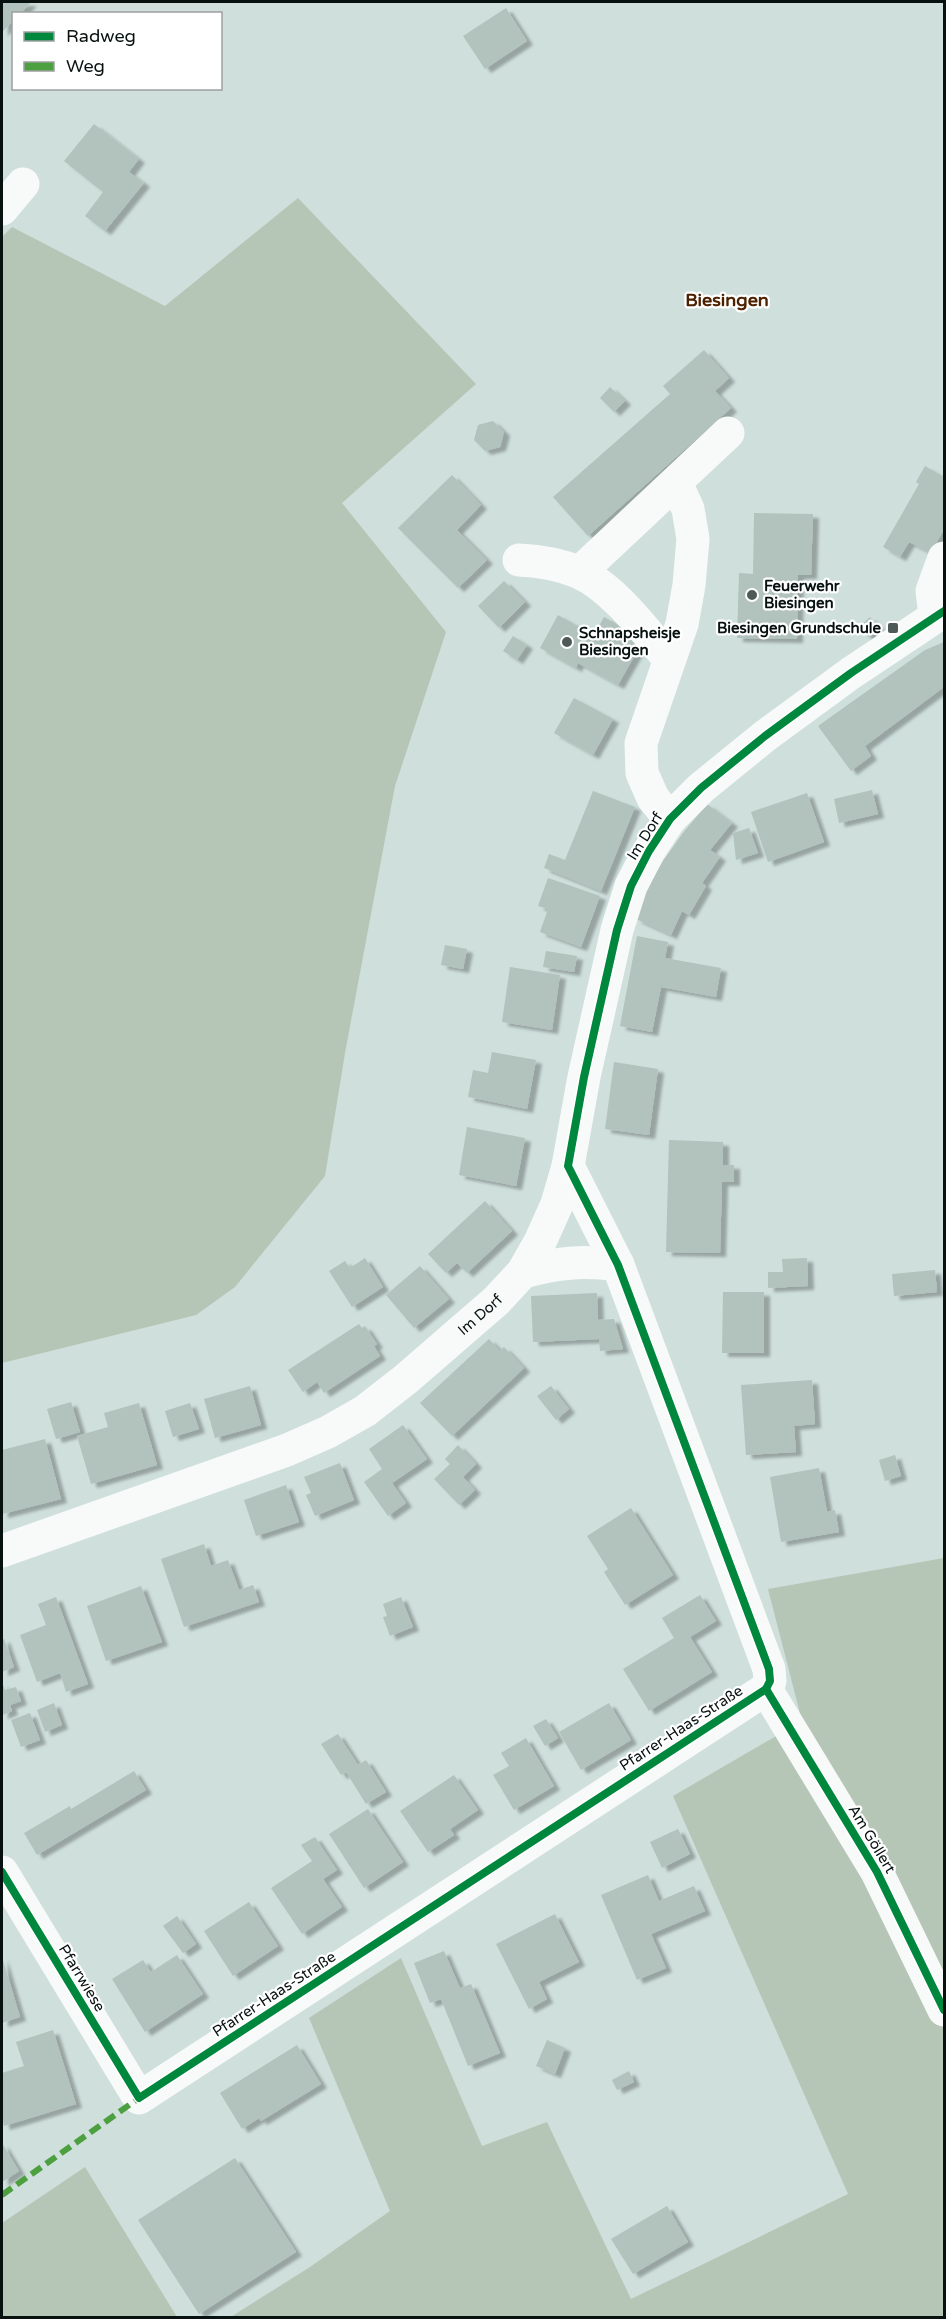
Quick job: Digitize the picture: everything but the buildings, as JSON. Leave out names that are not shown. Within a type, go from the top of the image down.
[{"type":"street","points":[[2,209],[23,184]]},
{"type":"street","points":[[580,572],[728,434]]},
{"type":"street","name":"Im Dorf","points":[[670,819],[653,798],[642,773],[641,743],[682,624],[689,585],[693,539],[688,509],[676,483]]},
{"type":"street","name":"Im Dorf","points":[[2,1551],[287,1450],[328,1432],[365,1411],[406,1379],[496,1301],[523,1272],[557,1204],[568,1166],[584,1077],[617,930],[631,886],[650,851],[670,819],[701,788],[765,736],[851,673],[940,613],[932,591],[945,558]]},
{"type":"street","points":[[519,560],[546,561],[580,572],[607,591],[669,659]]},
{"type":"street","name":"Pfarrer-Haas-Straße","points":[[139,2098],[766,1689],[770,1681],[769,1669],[618,1265],[568,1166]]},
{"type":"street","points":[[523,1272],[571,1262],[591,1261],[618,1265]]},
{"type":"street","name":"Am Göllert","points":[[766,1689],[877,1872],[942,1999]]},
{"type":"street","name":"Pfarrwiese","points":[[2,1872],[139,2098]]},
{"type":"green space","points":[[298,198],[476,384],[342,503],[446,632],[395,786],[345,1053],[325,1176],[235,1287],[196,1315],[2,1363],[2,237],[12,227],[165,306]]},
{"type":"green space","points":[[944,1558],[944,2317],[229,2318],[310,2267],[390,2211],[309,2018],[401,1958],[482,2146],[547,2122],[631,2299],[848,2194],[673,1796],[802,1721],[768,1589]]},
{"type":"green space","points":[[85,2167],[177,2317],[2,2317],[2,2223]]},
{"type":"marked path","points":[[2,2195],[139,2098]]},
{"type":"cycle path","points":[[2,1872],[139,2098],[766,1689],[770,1681],[769,1669],[618,1265],[568,1166],[584,1077],[617,930],[631,886],[649,851],[670,819],[701,788],[765,736],[851,673],[944,611]]},
{"type":"cycle path","points":[[766,1689],[877,1872],[944,2010]]},
{"type":"place","name":"Feuerwehr Biesingen","points":[[752,595]]},
{"type":"place","name":"Biesingen Grundschule","points":[[893,628]]},
{"type":"place","name":"Schnapsheisje Biesingen","points":[[567,642]]},
{"type":"district","name":"Biesingen","points":[[727,300]]}]
